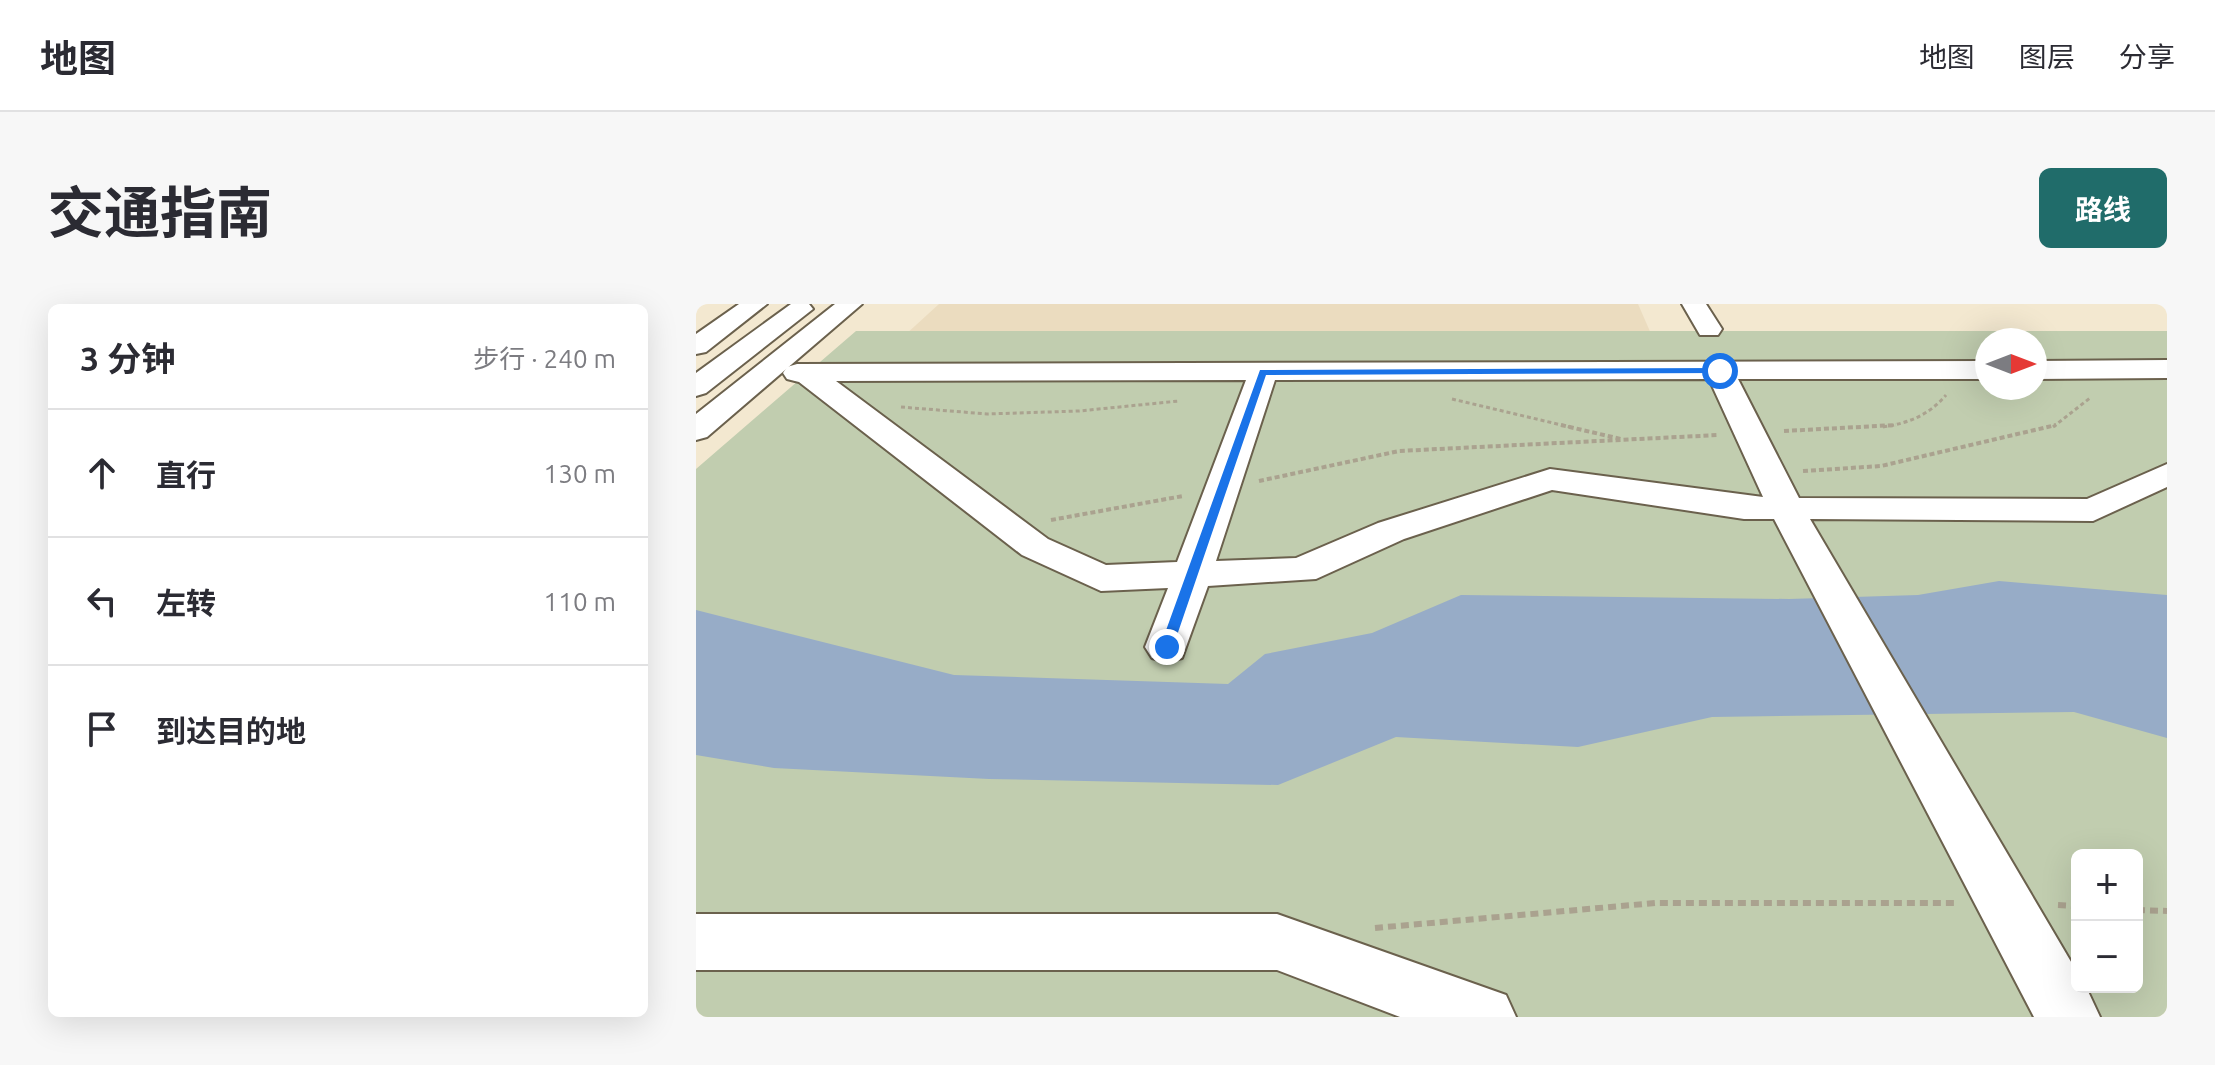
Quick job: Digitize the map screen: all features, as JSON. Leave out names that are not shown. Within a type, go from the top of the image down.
[{"type":"street","points":[[696,316],[715,304]]},
{"type":"street","points":[[696,346],[755,304]]},
{"type":"street","points":[[696,387],[807,304]]},
{"type":"street","points":[[696,430],[850,304]]},
{"type":"street","points":[[1694,304],[1768,471],[2068,1017]]},
{"type":"street","points":[[768,372],[1263,372],[1714,350],[1973,370]]},
{"type":"street","points":[[2047,370],[2167,369]]},
{"type":"street","points":[[1167,647],[1263,372]]},
{"type":"street","points":[[807,374],[1035,547],[1101,578],[1302,570],[1391,531],[1550,479],[1744,508],[1768,471]]},
{"type":"street","points":[[1768,471],[2093,510],[2167,474]]},
{"type":"street","points":[[696,942],[1277,942],[1484,1017]]},
{"type":"path","points":[[1011,528],[1399,451],[1768,471],[1881,466],[2053,427],[2125,369]]},
{"type":"path","points":[[1768,471],[1904,425],[1941,405],[1973,370]]},
{"type":"path","points":[[1361,929],[1655,903],[2071,906]]},
{"type":"path","points":[[2143,910],[2167,911]]},
{"type":"shaded area","points":[[939,304],[1638,304],[1659,352],[893,346]]},
{"type":"green space","points":[[856,331],[1975,331],[1975,400],[2047,400],[2047,331],[2167,331],[2167,1017],[696,1017],[696,469]]},
{"type":"water","points":[[1999,581],[2167,595],[2167,738],[2074,712],[1712,717],[1578,747],[1396,737],[1278,785],[989,779],[774,768],[696,755],[696,610],[954,675],[1228,684],[1265,654],[1372,633],[1461,595],[1789,599],[1918,595]]},
{"type":"route","points":[[1167,647],[1263,372],[1720,371]]}]
